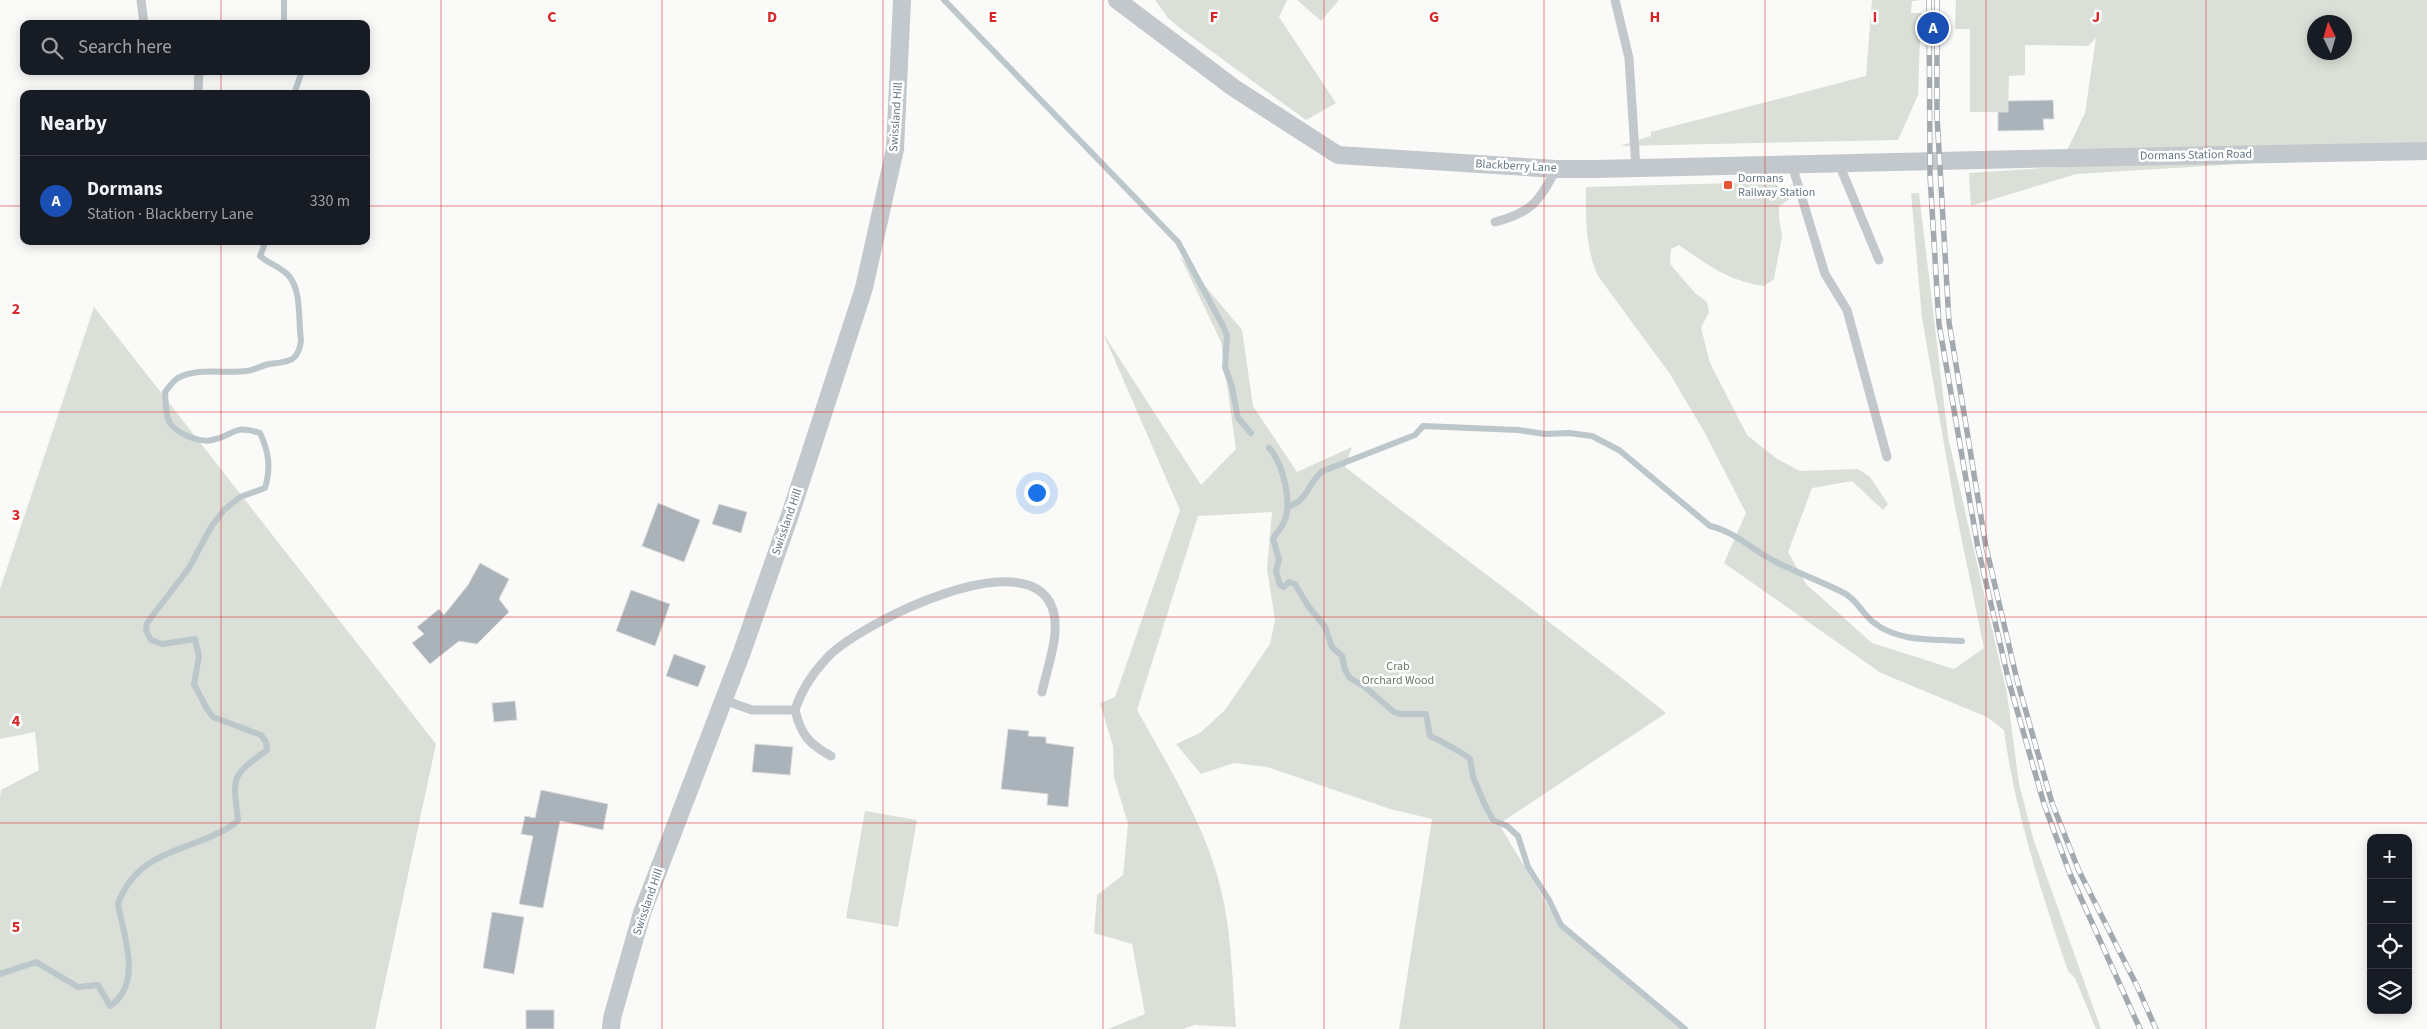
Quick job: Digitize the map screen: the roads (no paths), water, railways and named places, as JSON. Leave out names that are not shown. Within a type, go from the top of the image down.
[{"type":"street","name":"Swissland Hill","points":[[611,1029],[612,1018],[642,914],[724,700],[790,515],[864,288],[895,149],[902,0]]},
{"type":"street","name":"Blackberry Lane","points":[[1117,0],[1234,88],[1338,155],[1556,169],[1885,163],[1965,159]]},
{"type":"street","name":"Dormans Station Road","points":[[1965,159],[2427,151]]},
{"type":"lane","points":[[142,0],[144,20]]},
{"type":"lane","points":[[1615,0],[1629,58],[1636,168]]},
{"type":"lane","points":[[198,90],[199,75]]},
{"type":"lane","points":[[1839,164],[1879,260]]},
{"type":"lane","points":[[1792,165],[1826,274],[1848,310],[1887,457]]},
{"type":"lane","points":[[1495,222],[1516,216],[1539,200],[1556,169]]},
{"type":"lane","points":[[831,756],[813,746],[799,727],[794,710],[801,692],[826,657],[859,634],[904,608],[961,587],[1005,581],[1039,590],[1048,601],[1054,613],[1054,630],[1042,692]]},
{"type":"lane","points":[[724,700],[752,710],[794,710]]},
{"type":"waterway","points":[[284,0],[284,20]]},
{"type":"waterway","points":[[944,0],[1178,242],[1227,336],[1225,367],[1232,387],[1238,418],[1251,433]]},
{"type":"waterway","points":[[295,90],[301,75]]},
{"type":"waterway","points":[[0,974],[36,962],[78,987],[98,985],[110,1006],[120,997],[129,973],[127,945],[118,904],[127,885],[139,871],[153,861],[218,833],[234,824],[238,820],[235,786],[240,772],[267,750],[266,742],[261,735],[213,717],[207,709],[194,684],[199,656],[195,639],[162,644],[151,640],[146,630],[147,623],[189,568],[211,527],[224,510],[240,497],[265,488],[268,460],[260,433],[238,430],[220,438],[207,441],[189,437],[173,427],[168,420],[165,392],[176,379],[186,375],[203,372],[247,371],[269,364],[286,362],[298,353],[301,340],[296,290],[286,273],[260,256],[264,245]]},
{"type":"waterway","points":[[1289,506],[1295,504],[1304,496],[1314,480],[1323,471],[1415,435],[1423,426],[1518,430],[1545,434],[1569,433],[1592,436],[1619,450],[1710,526],[1732,535],[1776,562],[1844,593],[1873,622],[1883,628],[1893,633],[1915,638],[1962,641]]},
{"type":"waterway","points":[[1269,448],[1279,463],[1287,495],[1287,514],[1273,539],[1279,559],[1276,571],[1280,585],[1284,587],[1289,582],[1295,584],[1308,606],[1325,627],[1332,647],[1342,656],[1345,670],[1350,678],[1365,687],[1394,712],[1400,714],[1426,714],[1430,736],[1470,759],[1473,777],[1493,820],[1507,826],[1518,836],[1528,867],[1549,900],[1561,925],[1685,1029]]},
{"type":"railway","points":[[1929,0],[1930,175],[1939,324],[1978,548],[2009,682],[2044,804],[2070,874],[2140,1029]]},
{"type":"railway","points":[[1937,0],[1937,116],[1949,322],[1986,547],[2017,680],[2052,803],[2079,871],[2137,986],[2156,1029]]},
{"type":"place","name":"Dormans","points":[[1933,28]]},
{"type":"place","name":"Dormans Railway Station","points":[[1728,185]]},
{"type":"park label","name":"Crab Orchard Wood","points":[[1398,673]]}]
